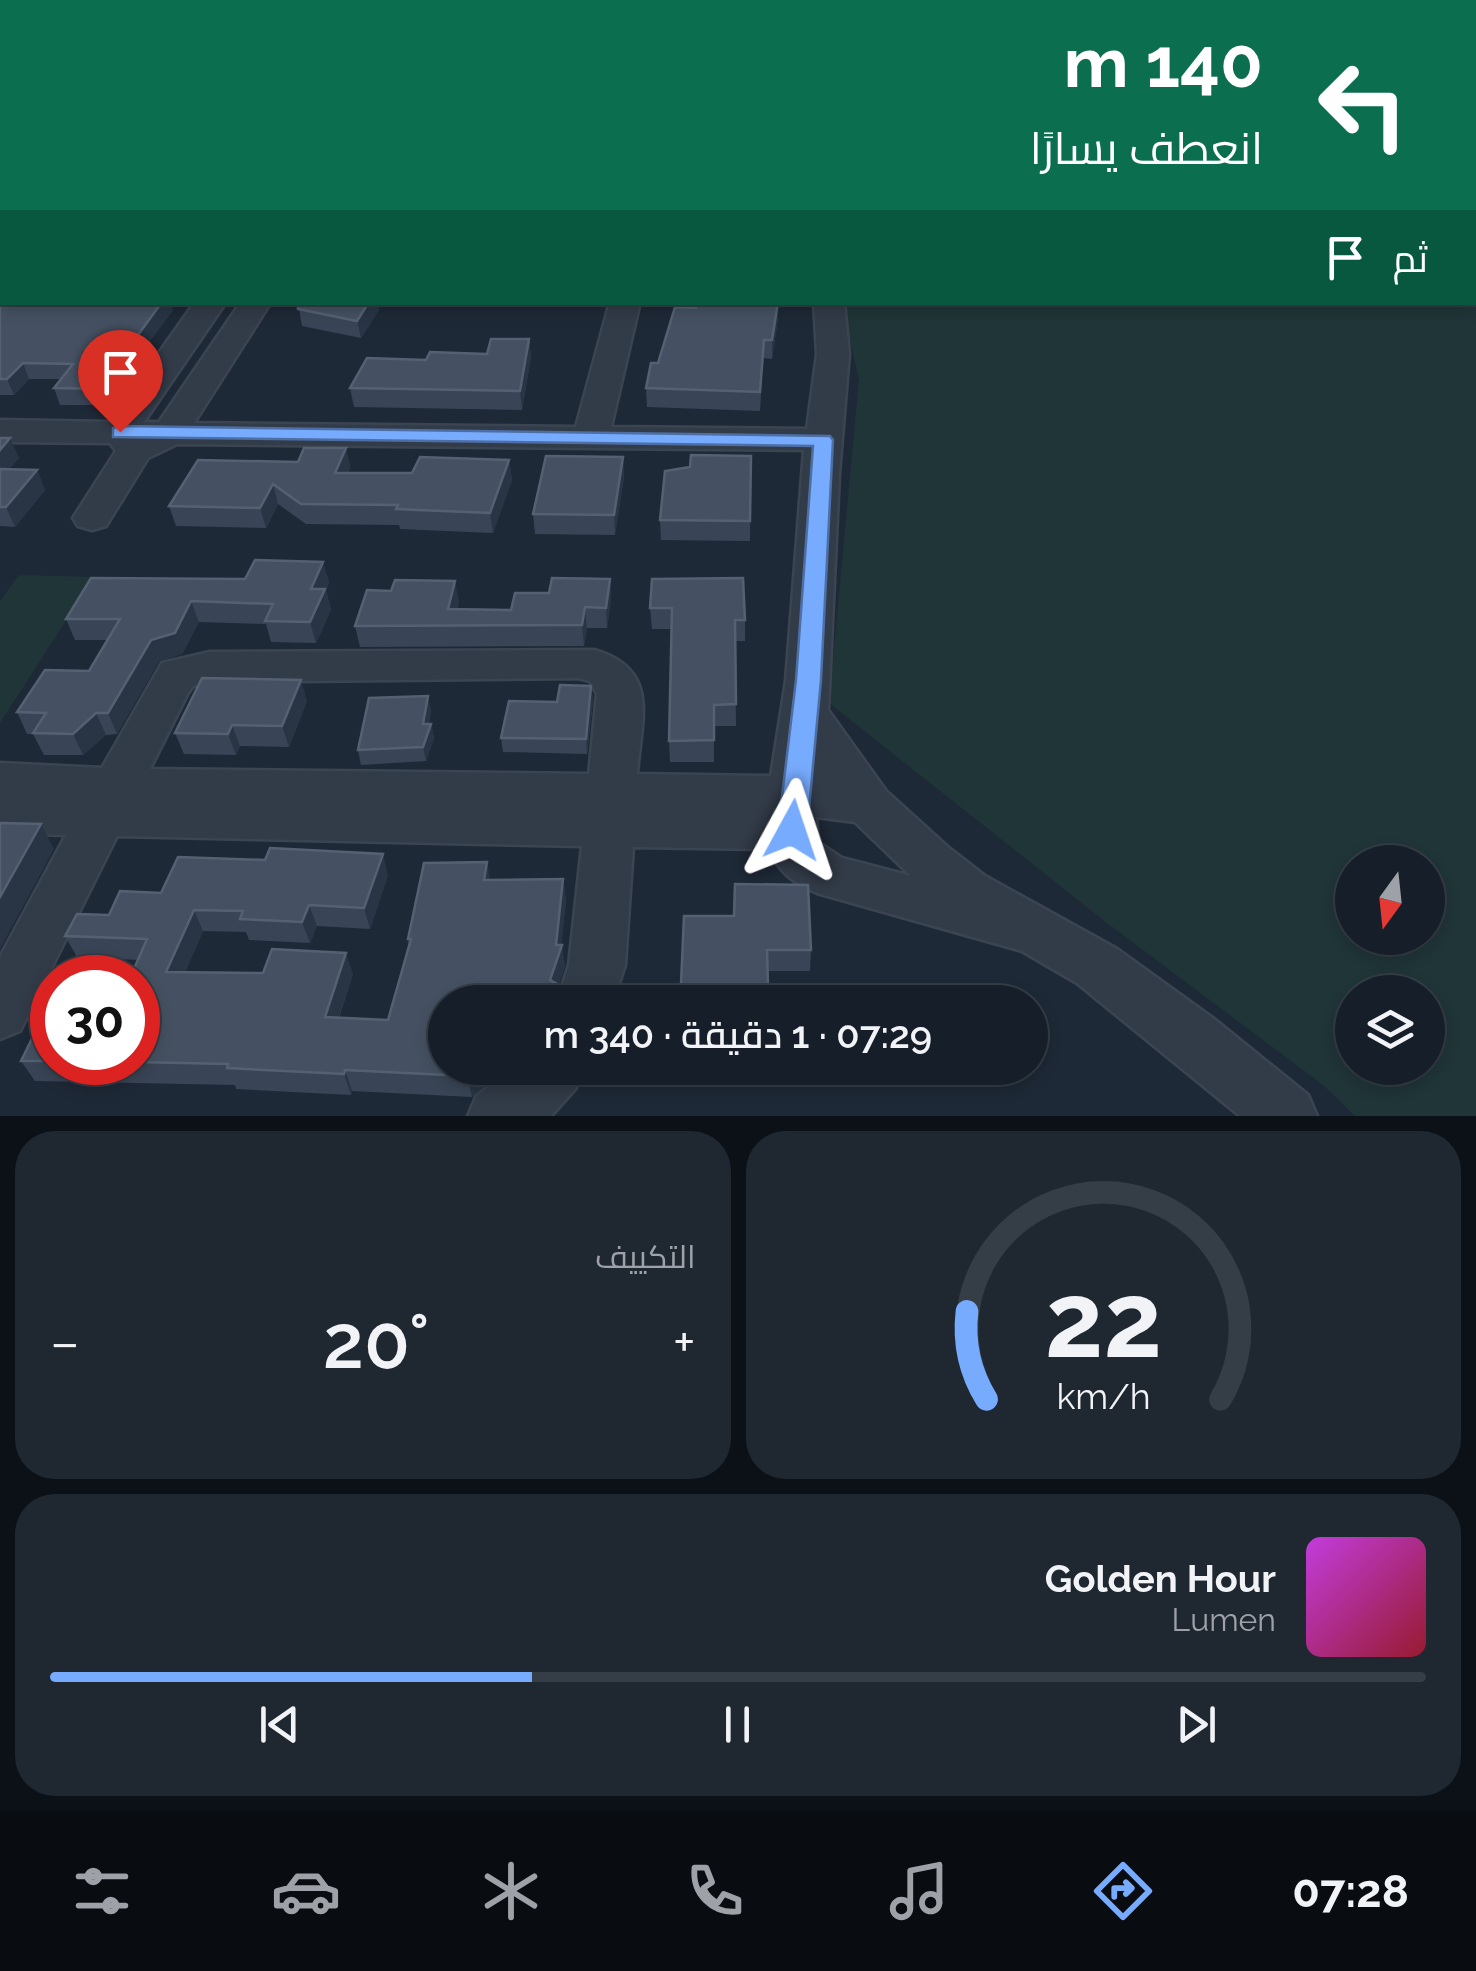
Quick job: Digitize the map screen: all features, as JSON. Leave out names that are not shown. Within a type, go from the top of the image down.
[{"type":"street","points":[[92,518],[127,442],[209,305]]},
{"type":"street","points":[[169,434],[254,305]]},
{"type":"street","points":[[591,437],[624,305]]},
{"type":"street","points":[[829,305],[832,366],[823,440],[806,712],[794,812],[795,852],[815,870],[1031,930]]},
{"type":"street","points":[[0,431],[127,442],[169,434],[823,440]]},
{"type":"street","points":[[0,1013],[169,685],[178,674],[196,668],[578,663],[604,666],[616,676],[620,694],[597,965],[591,985]]},
{"type":"street","points":[[806,712],[870,805],[966,890],[1097,966],[1193,1038],[1286,1116]]},
{"type":"street","points":[[0,782],[108,802]]},
{"type":"street","points":[[0,814],[108,802],[794,812],[870,805]]},
{"type":"street","points":[[499,1116],[528,1099],[540,1085]]},
{"type":"green space","points":[[841,305],[1476,305],[1476,1116],[1355,1116],[1323,1085],[1107,923],[829,703],[859,379]]},
{"type":"green space","points":[[19,575],[94,577],[0,723],[0,601]]},
{"type":"building","points":[[0,305],[160,305],[119,361],[127,363],[106,389],[54,388],[73,364],[23,363],[7,379],[0,379]]},
{"type":"building","points":[[298,305],[367,305],[357,321],[298,309]]},
{"type":"building","points":[[696,305],[778,305],[772,340],[764,340],[760,392],[646,388],[651,363],[658,363],[675,307],[696,308]]},
{"type":"building","points":[[491,339],[529,339],[520,391],[350,388],[367,358],[426,360],[430,352],[487,354]]},
{"type":"building","points":[[304,448],[346,448],[335,473],[412,473],[420,457],[509,460],[490,513],[396,509],[398,505],[301,504],[273,484],[260,508],[169,506],[198,460],[298,462]]},
{"type":"building","points":[[691,455],[751,456],[750,521],[660,520],[665,471],[690,467]]},
{"type":"building","points":[[546,456],[623,457],[614,515],[533,514]]},
{"type":"building","points":[[0,469],[37,470],[6,507],[0,507]]},
{"type":"building","points":[[255,560],[323,562],[311,589],[325,589],[310,622],[265,621],[273,604],[191,601],[175,633],[151,640],[108,713],[96,713],[73,734],[33,733],[46,713],[17,712],[45,670],[89,671],[120,619],[66,619],[91,578],[245,579]]},
{"type":"building","points":[[552,578],[610,579],[606,608],[585,607],[582,625],[355,626],[367,590],[391,591],[395,580],[455,581],[448,609],[511,610],[515,593],[549,593]]},
{"type":"building","points":[[743,578],[745,620],[735,620],[736,704],[714,705],[714,740],[669,741],[672,608],[650,608],[652,579]]},
{"type":"building","points":[[202,678],[301,680],[282,726],[232,725],[228,734],[175,733]]},
{"type":"building","points":[[560,685],[591,686],[586,739],[501,738],[509,701],[557,702]]},
{"type":"building","points":[[428,696],[423,724],[431,724],[423,747],[358,750],[369,698]]},
{"type":"building","points":[[0,823],[41,824],[0,897]]},
{"type":"building","points":[[270,848],[383,854],[364,908],[309,905],[302,922],[240,919],[243,911],[194,910],[166,972],[263,973],[272,949],[346,953],[325,1017],[388,1020],[411,939],[424,863],[487,862],[484,880],[563,879],[556,945],[562,945],[550,980],[559,985],[428,985],[428,1074],[345,1070],[344,1074],[160,1063],[160,955],[140,955],[147,939],[65,936],[77,914],[109,915],[120,891],[161,893],[178,857],[265,860]]},
{"type":"building","points":[[735,884],[808,885],[811,950],[767,950],[768,985],[681,984],[684,916],[734,916]]},
{"type":"building","points":[[30,1043],[30,1061],[21,1061]]},
{"type":"route","points":[[120,432],[823,440],[806,712],[792,830]]}]
